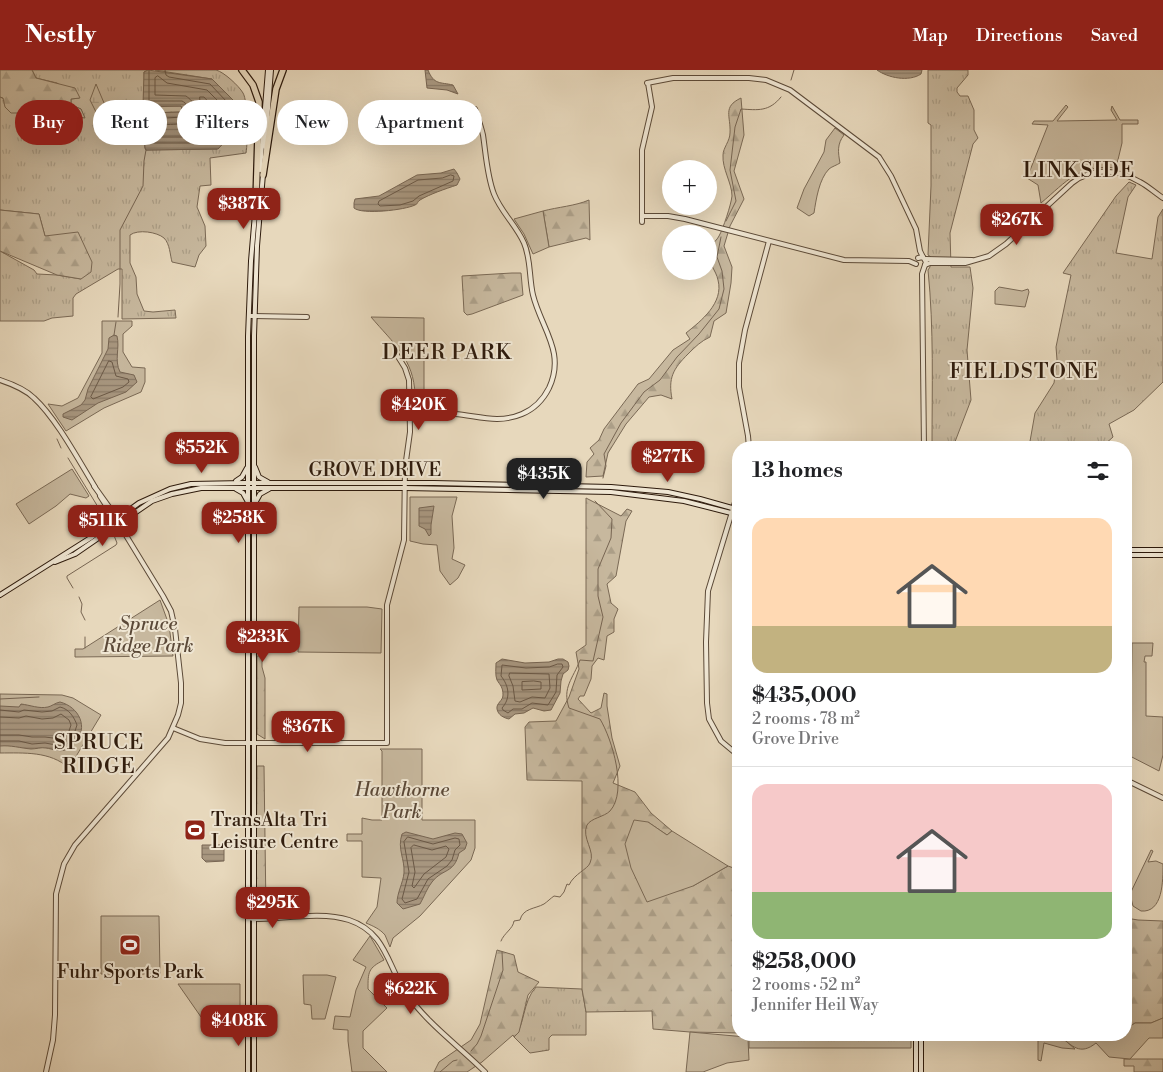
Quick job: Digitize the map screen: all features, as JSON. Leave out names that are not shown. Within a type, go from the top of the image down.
[{"type":"highway","points":[[242,70],[253,85],[259,102],[256,202]]},
{"type":"highway","points":[[263,175],[276,89],[283,70]]},
{"type":"street","points":[[248,1072],[249,316],[256,202],[270,70]]},
{"type":"street","points":[[254,1072],[254,316],[257,246],[270,70]]},
{"type":"street","points":[[642,222],[642,150],[652,108],[648,83],[673,78],[749,78],[766,80],[790,90],[879,157],[891,176],[916,229],[920,251],[924,258],[925,265],[922,274],[924,441]]},
{"type":"street","points":[[410,414],[454,414],[493,420],[508,419],[524,413],[536,405],[547,392],[553,377],[554,350],[534,297],[526,248],[494,195],[482,133]]},
{"type":"street","points":[[642,216],[668,216],[685,219],[844,260],[909,261],[925,265],[930,263],[965,263],[979,260],[999,250],[1079,177],[1092,173],[1109,172],[1124,175],[1141,182],[1163,198]]},
{"type":"street","points":[[748,441],[739,387],[739,363],[745,330],[769,242]]},
{"type":"street","points":[[920,251],[917,262],[922,274]]},
{"type":"street","points":[[917,262],[924,258],[979,260]]},
{"type":"street","points":[[249,316],[308,317]]},
{"type":"street","points":[[173,728],[206,740],[225,743],[387,743],[387,614],[390,592],[404,546],[405,468],[410,432],[409,380],[405,368],[397,356]]},
{"type":"street","points":[[0,380],[19,387],[44,408],[167,602],[173,618],[182,693],[178,715],[173,728],[160,748],[75,845],[61,870],[56,902],[54,1027],[46,1072]]},
{"type":"street","points":[[254,463],[259,477],[270,483]]},
{"type":"street","points":[[233,483],[242,477],[248,464]]},
{"type":"street","name":"GROVE DRIVE","points":[[0,594],[92,537],[139,502],[170,489],[201,483],[405,486],[624,493],[684,501],[731,513]]},
{"type":"street","name":"GROVE DRIVE","points":[[34,574],[75,554],[152,501],[172,494],[201,488],[405,486],[624,487],[668,492],[732,508]]},
{"type":"street","points":[[234,488],[243,494],[248,503]]},
{"type":"street","points":[[254,507],[260,494],[270,488]]},
{"type":"street","points":[[731,513],[707,599],[707,703],[709,719],[717,736],[732,751]]},
{"type":"street","points":[[1132,550],[1163,550]]},
{"type":"street","points":[[1132,555],[1163,555]]},
{"type":"street","points":[[1132,783],[1163,798]]},
{"type":"street","points":[[248,918],[337,917],[357,923],[368,930],[383,946],[398,979],[415,1005],[450,1041],[485,1072]]},
{"type":"street","points":[[916,1041],[916,1072]]},
{"type":"street","points":[[921,1041],[921,1072]]},
{"type":"green space","points":[[0,70],[32,70],[36,78],[75,88],[80,98],[71,100],[15,100],[15,113],[11,113],[5,107],[3,98],[0,97]]},
{"type":"green space","points":[[32,70],[148,70],[144,72],[146,100],[93,100],[93,145],[145,145],[146,150],[217,149],[217,145],[246,145],[246,153],[210,158],[211,185],[200,186],[197,207],[205,226],[206,246],[199,255],[195,267],[172,262],[168,243],[161,236],[142,232],[130,235],[130,263],[136,277],[137,294],[144,311],[175,310],[176,318],[122,319],[122,269],[118,269],[76,294],[73,298],[73,316],[52,318],[44,321],[0,321],[0,251],[34,270],[37,274],[81,279],[45,236],[39,214],[0,210],[0,97],[15,104],[15,145],[83,145],[83,100],[71,100],[79,98],[57,83],[36,78]]},
{"type":"green space","points":[[155,70],[216,70],[231,80],[245,100],[214,100],[212,79]]},
{"type":"green space","points":[[928,70],[968,70],[968,75],[957,88],[957,92],[960,96],[968,96],[974,110],[974,130],[978,138],[973,144],[950,233],[951,267],[970,267],[973,288],[967,350],[971,400],[955,441],[932,441],[932,336],[928,270],[931,257],[928,255],[931,125],[928,123]]},
{"type":"green space","points":[[96,84],[103,100],[93,100],[93,106],[90,100]]},
{"type":"green space","points":[[741,98],[744,135],[734,171],[744,199],[730,226],[724,246],[732,267],[726,313],[714,321],[710,337],[693,349],[675,369],[671,379],[672,399],[661,395],[649,397],[626,424],[608,453],[603,476],[586,477],[587,462],[594,454],[590,448],[599,440],[604,429],[638,384],[649,379],[673,350],[690,339],[686,333],[710,311],[718,296],[717,239],[727,217],[732,196],[723,155],[730,136],[729,109],[735,101]]},
{"type":"green space","points":[[1066,105],[1068,107],[1057,121],[1117,120],[1111,110],[1112,106],[1120,120],[1138,120],[1138,124],[1122,124],[1122,143],[1116,168],[1103,167],[1092,169],[1074,176],[1041,203],[1038,185],[1027,178],[1048,125],[1032,124],[1034,121],[1053,121]]},
{"type":"green space","points":[[167,106],[177,106],[177,112],[167,112]]},
{"type":"green space","points":[[835,128],[844,135],[839,148],[840,163],[830,168],[823,178],[818,190],[814,213],[809,216],[797,208],[804,189],[824,152],[826,140]]},
{"type":"green space","points":[[1129,182],[1136,185],[1128,197],[1116,253],[1152,259],[1158,217],[1163,209],[1163,382],[1134,410],[1109,424],[1113,437],[1108,441],[1030,441],[1035,413],[1054,383],[1057,360],[1056,347],[1071,275],[1063,273],[1116,196]]},
{"type":"green space","points":[[589,200],[590,240],[586,238],[549,247],[543,211]]},
{"type":"green space","points":[[0,210],[39,214],[45,236],[78,232],[92,262],[91,272],[81,279],[57,275],[0,251]]},
{"type":"green space","points":[[543,211],[549,247],[533,254],[524,234],[514,219]]},
{"type":"green space","points":[[521,273],[523,295],[472,314],[467,315],[464,312],[462,276]]},
{"type":"green space","points":[[999,287],[1022,291],[1028,289],[1025,307],[995,304],[995,291]]},
{"type":"green space","points":[[371,317],[424,318],[424,395],[415,395],[411,371],[401,352]]},
{"type":"green space","points":[[102,321],[132,321],[132,326],[123,334],[123,352],[132,367],[145,368],[145,382],[141,392],[104,408],[66,431],[48,404],[62,406],[78,398],[102,353]]},
{"type":"green space","points":[[72,469],[89,496],[86,498],[70,494],[29,524],[16,504]]},
{"type":"green space","points":[[410,497],[457,497],[452,516],[454,548],[452,559],[465,565],[458,578],[450,585],[440,571],[437,545],[410,541]]},
{"type":"green space","points":[[586,498],[621,516],[627,509],[632,511],[626,521],[616,576],[607,584],[611,603],[618,609],[614,619],[614,632],[607,636],[604,660],[598,658],[592,666],[591,679],[584,696],[580,696],[578,699],[591,713],[601,708],[604,693],[607,694],[612,738],[620,766],[613,783],[635,792],[651,813],[672,831],[667,835],[648,822],[693,886],[728,866],[732,867],[732,1033],[653,1029],[652,1011],[586,1012],[582,989],[582,781],[527,780],[525,727],[529,722],[556,721],[569,697],[579,669],[576,652],[586,645]]},
{"type":"green space","name":"Spruce Ridge Park","points":[[160,600],[169,625],[173,656],[75,657],[75,649],[83,649]]},
{"type":"green space","points":[[299,607],[367,607],[382,609],[381,653],[298,652]]},
{"type":"green space","points":[[1132,643],[1153,643],[1152,656],[1145,656],[1144,662],[1146,662],[1146,716],[1163,717],[1163,755],[1159,771],[1132,757]]},
{"type":"green space","points":[[257,656],[262,656],[265,678],[265,739],[257,734]]},
{"type":"green space","points":[[0,694],[62,695],[73,698],[101,715],[69,768],[54,758],[36,754],[0,753]]},
{"type":"green space","name":"Hawthorne Park","points":[[380,749],[422,749],[422,820],[475,820],[475,848],[471,860],[420,916],[393,938],[390,947],[383,933],[366,923],[377,907],[381,878],[362,877],[362,841],[347,841],[347,834],[362,834],[362,818],[382,820],[382,751]]},
{"type":"green space","points":[[257,766],[264,766],[266,911],[256,902]]},
{"type":"green space","points":[[634,820],[648,822],[667,835],[672,831],[728,866],[693,886],[647,902],[631,868],[625,844]]},
{"type":"green space","points":[[1151,850],[1153,851],[1148,862],[1156,861],[1163,864],[1162,887],[1158,901],[1154,907],[1141,911],[1133,906],[1132,890]]},
{"type":"green space","name":"Fuhr Sports Park","points":[[101,916],[159,916],[160,974],[101,974]]},
{"type":"green space","points":[[1132,919],[1163,921],[1163,1018],[1151,1023],[1135,1023],[1132,1025]]},
{"type":"green space","points":[[370,936],[384,960],[370,971],[368,989],[387,1008],[363,1031],[363,1048],[387,1072],[352,1072],[348,1030],[333,1029],[335,1016],[350,1017],[356,990],[366,967],[353,960]]},
{"type":"green space","points":[[497,950],[514,955],[518,972],[539,982],[528,995],[519,1032],[467,1072],[434,1072],[439,1062],[471,1040],[480,1024]]},
{"type":"green space","points":[[303,975],[336,977],[325,1019],[312,1019],[311,1005],[304,1004]]},
{"type":"green space","points":[[178,984],[240,984],[240,1018],[201,1017]]},
{"type":"green space","points":[[536,987],[582,989],[586,1012],[586,1035],[552,1035],[549,1038],[549,1050],[530,1053],[514,1037],[518,1033],[531,993]]},
{"type":"green space","points":[[1163,1018],[1163,1038],[1149,1038],[1130,1059],[1109,1057],[1096,1043],[1081,1049],[1066,1041],[1132,1041],[1132,1025],[1135,1023],[1151,1023]]},
{"type":"green space","points":[[690,1032],[732,1036],[732,1041],[748,1041],[749,1060],[727,1063],[703,1072],[686,1072]]},
{"type":"green space","points":[[749,1041],[911,1041],[911,1048],[749,1048]]},
{"type":"green space","points":[[1038,1041],[1066,1041],[1075,1049],[1044,1043],[1041,1061],[1038,1060]]},
{"type":"green space","points":[[1124,1059],[1163,1059],[1163,1072],[1134,1072],[1134,1066],[1124,1066]]},
{"type":"water","points":[[148,70],[212,79],[233,100],[177,100],[177,106],[167,106],[167,100],[143,100],[144,72]]},
{"type":"water","points":[[425,70],[428,70],[435,81],[453,85],[458,94],[447,90],[427,88]]},
{"type":"water","points":[[877,70],[922,70],[921,74],[911,78],[899,78]]},
{"type":"water","points":[[167,112],[177,112],[177,145],[222,145],[218,149],[146,150],[145,145],[167,145]]},
{"type":"water","points":[[454,169],[460,179],[457,185],[428,196],[410,207],[384,211],[366,211],[354,208],[355,199],[379,196],[417,175],[441,173]]},
{"type":"water","points":[[114,335],[117,336],[118,341],[118,368],[120,372],[134,375],[137,382],[126,392],[98,403],[72,420],[63,417],[63,414],[81,405],[85,400],[88,389],[108,349],[109,338]]},
{"type":"water","points":[[434,506],[431,534],[429,536],[425,529],[419,526],[419,508]]},
{"type":"water","points":[[502,659],[525,663],[549,662],[558,659],[568,662],[568,670],[563,674],[561,681],[560,693],[551,710],[544,711],[533,708],[524,713],[515,714],[509,719],[500,715],[497,707],[503,697],[503,692],[496,678],[496,663]]},
{"type":"water","points":[[60,702],[72,708],[80,718],[81,731],[79,737],[70,748],[60,751],[44,748],[31,749],[0,746],[0,706],[19,707],[21,704],[49,707]]},
{"type":"water","points":[[406,832],[433,839],[455,833],[462,834],[467,843],[465,849],[459,853],[457,860],[451,868],[432,882],[420,904],[403,909],[397,903],[404,873],[401,839],[402,834]]},
{"type":"water","points":[[202,845],[224,845],[224,861],[206,862],[202,858]]},
{"type":"waterway","points":[[791,80],[794,70]]},
{"type":"waterway","points":[[726,221],[736,201],[730,170],[735,127],[741,109],[758,110],[768,108],[781,97]]},
{"type":"waterway","points":[[118,317],[120,230],[143,186],[146,150]]},
{"type":"waterway","points":[[603,478],[606,466],[604,454],[621,423],[644,392],[660,380],[677,357],[719,309],[724,289],[722,271],[717,257],[721,237]]},
{"type":"waterway","points":[[114,335],[116,322]]},
{"type":"waterway","points":[[57,439],[61,448]]},
{"type":"waterway","points":[[68,458],[106,520]]},
{"type":"waterway","points":[[501,941],[514,921],[520,920],[524,913],[544,904],[554,896],[560,897],[567,884],[569,885],[589,865],[591,854],[586,835],[587,825],[610,811],[618,791],[618,778],[613,752],[600,719],[569,708],[567,701],[569,683],[580,660],[593,661],[603,617],[598,596],[598,569],[611,538],[612,519],[595,501]]},
{"type":"waterway","points":[[73,588],[67,576],[116,545],[113,533]]},
{"type":"waterway","points":[[79,597],[82,604],[81,612],[85,620]]},
{"type":"waterway","points":[[85,637],[85,648]]},
{"type":"waterway","points":[[0,699],[39,697]]},
{"type":"waterway","points":[[471,1051],[481,1036],[503,970],[502,952]]},
{"type":"waterway","points":[[440,1072],[457,1060]]},
{"type":"place","name":"TransAlta Tri Leisure Centre","points":[[195,830]]},
{"type":"place","name":"Fuhr Sports Park","points":[[130,945]]},
{"type":"district","name":"LINKSIDE","points":[[1079,170]]},
{"type":"district","name":"DEER PARK","points":[[447,352]]},
{"type":"district","name":"FIELDSTONE","points":[[1024,371]]},
{"type":"district","name":"SPRUCE RIDGE","points":[[99,754]]}]
